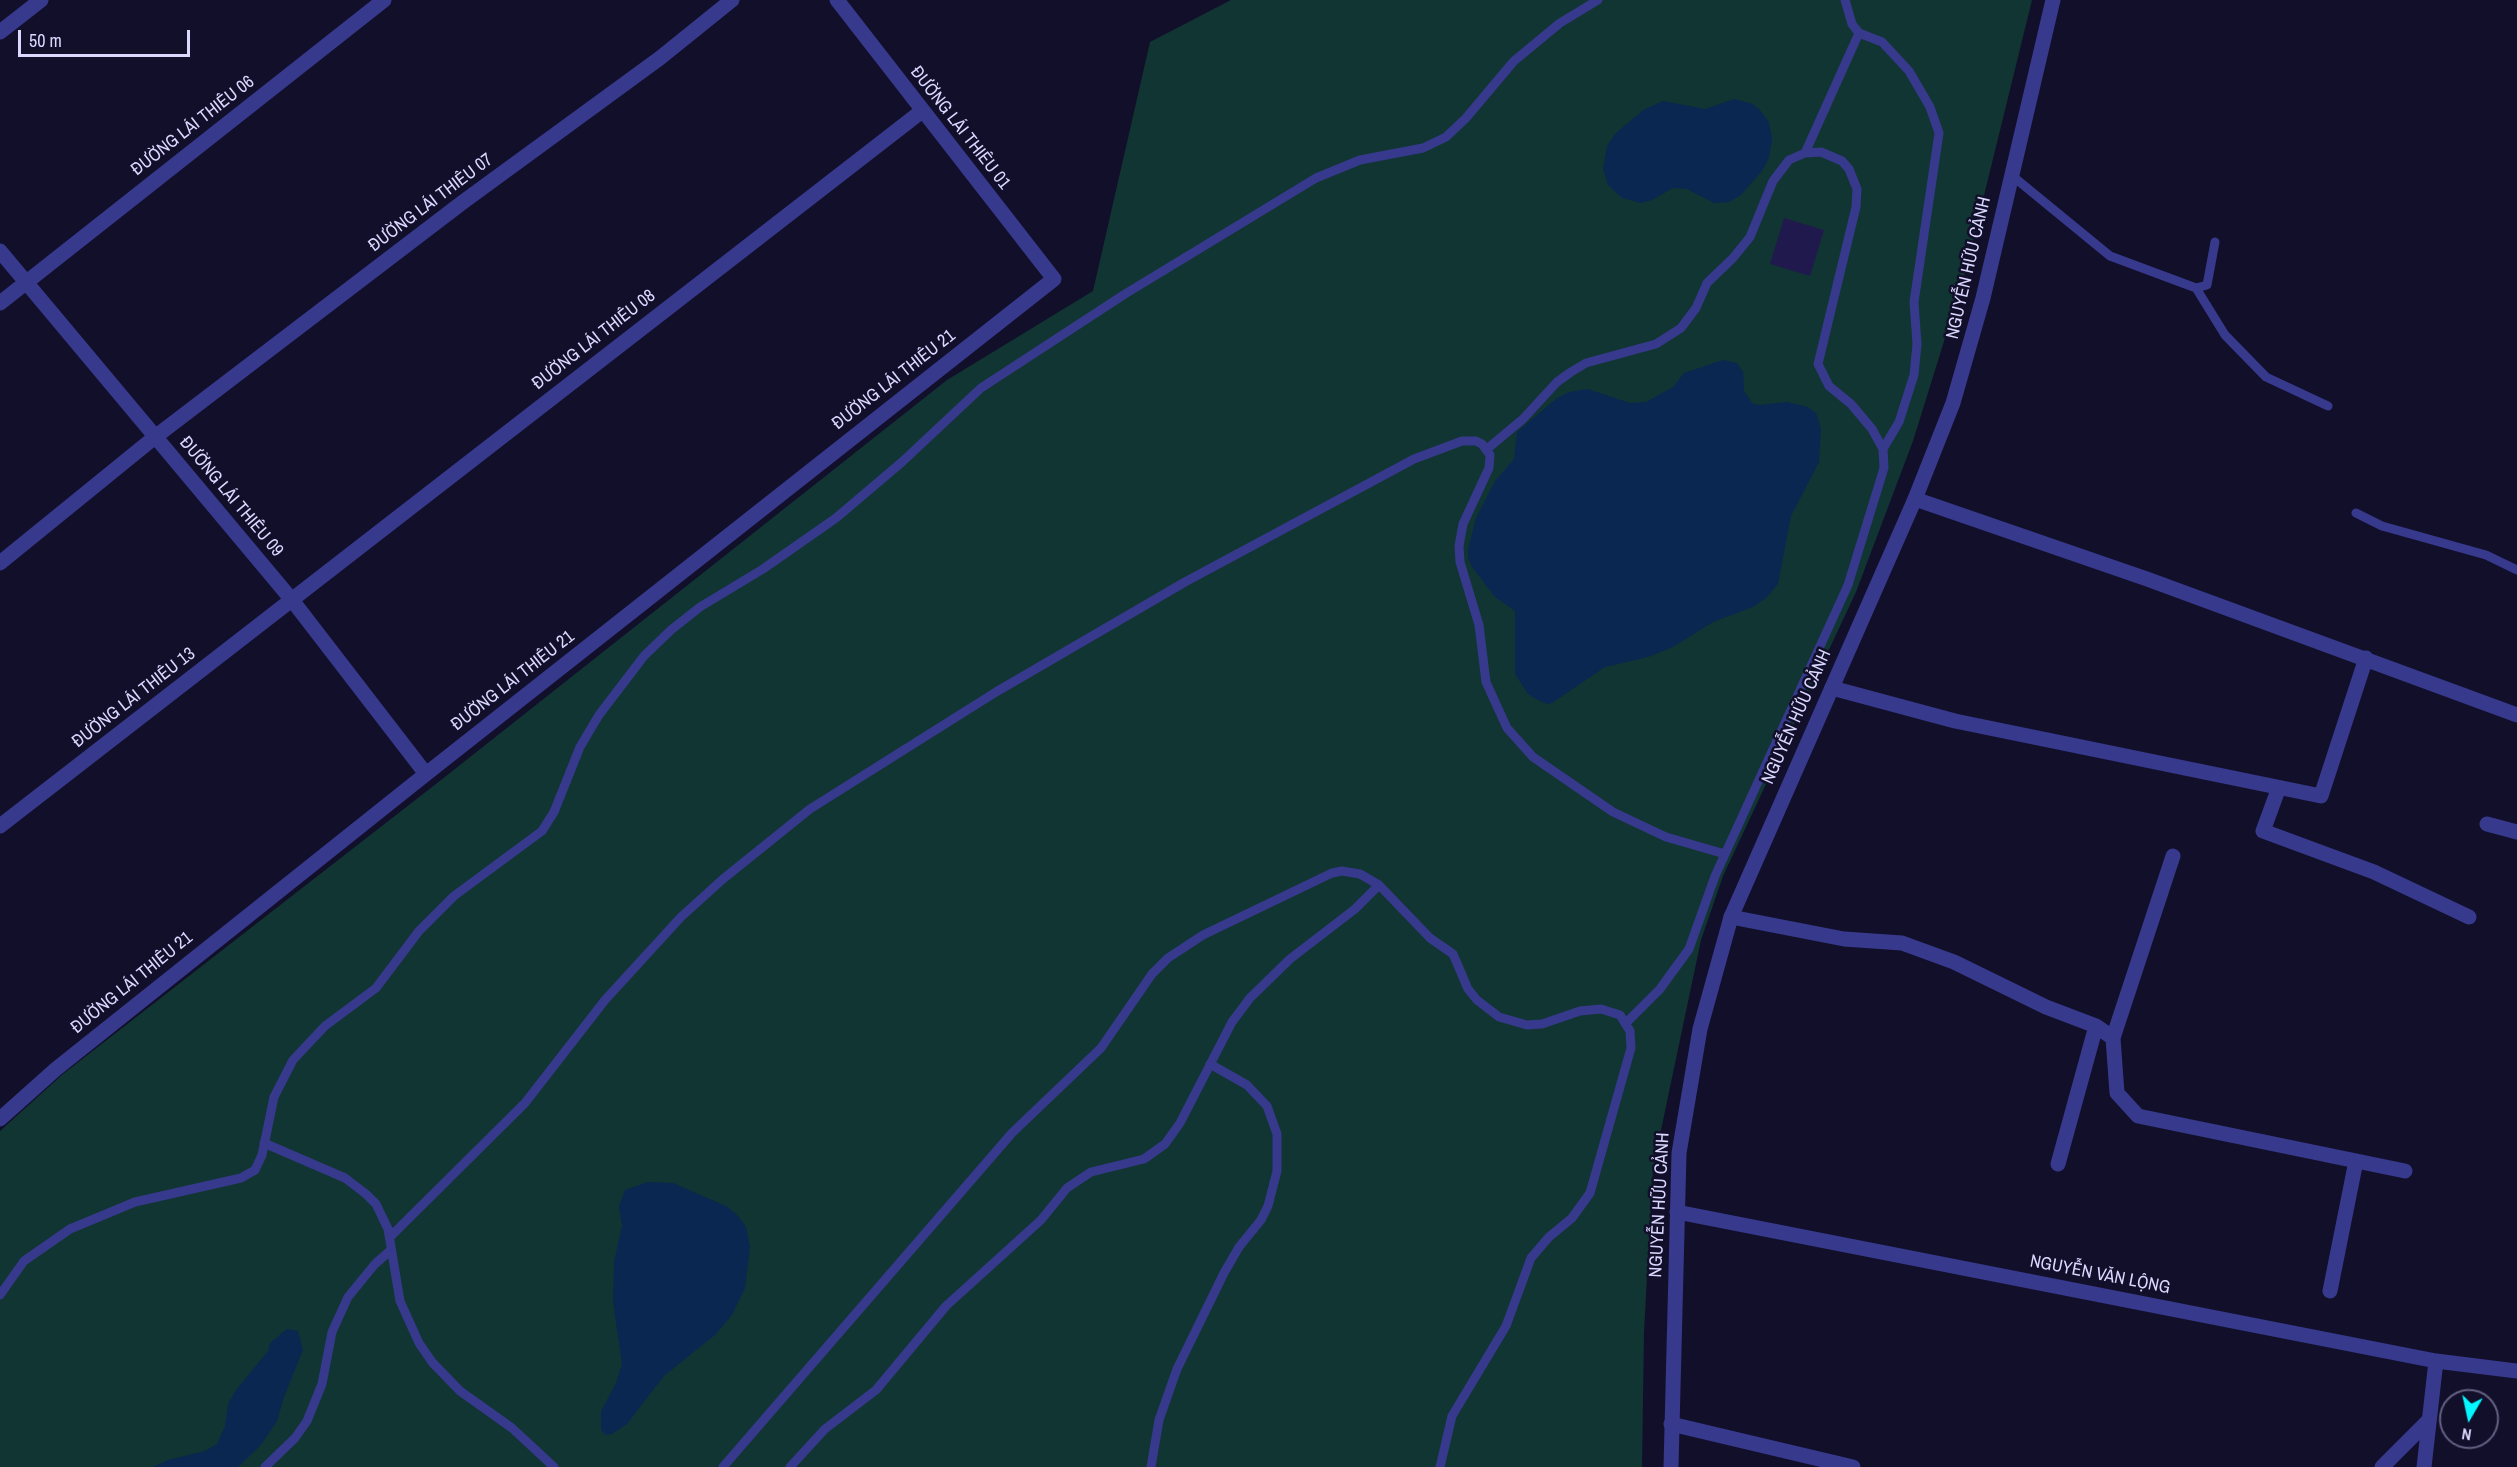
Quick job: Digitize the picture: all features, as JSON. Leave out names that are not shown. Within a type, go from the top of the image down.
[{"type":"street","points":[[0,32],[42,0]]},
{"type":"street","name":"ĐƯỜNG LÁI THIÊU 06","points":[[0,303],[384,0]]},
{"type":"street","name":"ĐƯỜNG LÁI THIÊU 07","points":[[0,563],[155,437],[464,202],[660,58],[732,0]]},
{"type":"street","name":"ĐƯỜNG LÁI THIÊU 01","points":[[837,0],[1054,279]]},
{"type":"street","name":"NGUYỄN HỮU CẢNH","points":[[1671,1467],[1679,1153],[1700,1029],[1731,917],[1945,428],[1970,350],[2052,0]]},
{"type":"street","name":"ĐƯỜNG LÁI THIÊU 08","points":[[292,600],[922,111]]},
{"type":"street","name":"ĐƯỜNG LÁI THIÊU 09","points":[[0,251],[292,600],[426,774]]},
{"type":"street","name":"ĐƯỜNG LÁI THIÊU 21","points":[[0,1119],[56,1069],[426,774],[1054,279]]},
{"type":"street","points":[[1915,499],[2366,658],[2517,715]]},
{"type":"street","name":"ĐƯỜNG LÁI THIÊU 13","points":[[0,826],[292,600]]},
{"type":"street","points":[[1832,688],[1955,721],[2215,773],[2278,790],[2321,796],[2366,658]]},
{"type":"street","points":[[2278,790],[2263,831],[2374,872],[2469,917]]},
{"type":"street","points":[[2487,824],[2517,832]]},
{"type":"street","points":[[2173,856],[2113,1038],[2117,1093],[2138,1116],[2405,1171]]},
{"type":"street","points":[[1731,917],[1844,939],[1902,943],[1954,962],[2046,1007],[2096,1026],[2113,1038]]},
{"type":"street","points":[[2058,1164],[2096,1026]]},
{"type":"street","points":[[2330,1291],[2356,1161]]},
{"type":"street","name":"NGUYỄN VĂN LỘNG","points":[[1677,1212],[2436,1361],[2517,1371]]},
{"type":"street","points":[[2424,1467],[2436,1361]]},
{"type":"street","points":[[2382,1467],[2429,1420]]},
{"type":"street","points":[[1671,1424],[1853,1467]]},
{"type":"lane","points":[[0,1295],[24,1261],[70,1229],[135,1202],[249,1174],[259,1166],[274,1097],[293,1060],[325,1026],[376,988],[419,932],[454,896],[542,831],[554,812],[580,747],[599,715],[644,656],[699,607],[763,569],[836,518],[902,462],[981,388],[1125,294],[1316,178],[1360,160],[1423,148],[1446,137],[1466,118],[1514,61],[1560,23],[1598,0]]},
{"type":"lane","points":[[1845,0],[1852,24],[1859,33],[1882,42],[1901,61],[1930,107],[1939,133],[1914,302],[1917,344],[1914,375],[1899,422],[1883,448]]},
{"type":"lane","points":[[1805,153],[1859,33]]},
{"type":"lane","points":[[1487,449],[1529,413],[1557,382],[1586,363],[1656,344],[1681,328],[1696,308],[1707,283],[1738,253],[1750,237],[1766,194],[1780,168],[1789,160],[1805,153],[1821,152],[1842,161],[1849,169],[1857,189],[1856,207],[1818,364],[1828,386],[1864,418],[1883,448],[1884,468],[1848,585],[1725,854],[1689,949],[1680,965],[1626,1023]]},
{"type":"lane","points":[[2010,174],[2110,256],[2196,288],[2207,285],[2215,242]]},
{"type":"lane","points":[[2196,288],[2224,335],[2266,377],[2328,406]]},
{"type":"lane","points":[[390,1237],[510,1119],[605,1000],[681,917],[757,850],[810,809],[884,761],[1090,636],[1414,459],[1462,441],[1476,441],[1487,449],[1491,462],[1463,524],[1459,546],[1460,562],[1479,625],[1486,682],[1507,728],[1533,757],[1613,812],[1666,837],[1725,854]]},
{"type":"lane","points":[[2356,513],[2382,526],[2486,555],[2517,570]]},
{"type":"lane","points":[[723,1467],[1005,1141],[1101,1048],[1137,992],[1168,958],[1203,935],[1332,873],[1342,871],[1360,874],[1380,885],[1430,938],[1453,954],[1468,989],[1482,1005],[1499,1017],[1527,1025],[1542,1024],[1580,1011],[1601,1009],[1612,1011],[1626,1023],[1630,1031],[1631,1048],[1593,1186],[1582,1207],[1549,1237],[1531,1258],[1506,1326],[1452,1416],[1440,1467]]},
{"type":"lane","points":[[790,1467],[825,1429],[876,1390],[946,1306],[1041,1220],[1067,1188],[1091,1172],[1144,1159],[1165,1144],[1180,1123],[1232,1022],[1250,998],[1290,959],[1334,927],[1380,885]]},
{"type":"lane","points":[[1151,1467],[1159,1420],[1177,1369],[1224,1273],[1239,1247],[1261,1220],[1268,1206],[1277,1171],[1276,1134],[1267,1106],[1242,1081],[1210,1065]]},
{"type":"lane","points":[[264,1143],[356,1185],[376,1204],[390,1237],[400,1301],[419,1343],[432,1362],[460,1391],[512,1428],[554,1467]]},
{"type":"lane","points":[[265,1467],[295,1438],[307,1421],[322,1384],[332,1332],[348,1297],[375,1264],[391,1250]]},
{"type":"green space","points":[[1231,0],[2032,0],[1964,277],[1913,441],[1856,592],[1723,876],[1701,940],[1653,1168],[1644,1332],[1642,1467],[0,1467],[0,1131],[63,1074],[441,780],[947,380],[1093,291],[1150,42]]},
{"type":"water","points":[[1734,99],[1753,104],[1759,109],[1769,122],[1772,139],[1769,158],[1762,171],[1741,195],[1729,202],[1714,203],[1687,189],[1673,188],[1652,200],[1641,203],[1622,198],[1608,185],[1603,169],[1607,146],[1615,134],[1643,110],[1663,101],[1705,109]]},
{"type":"water","points":[[1723,360],[1737,363],[1743,372],[1744,391],[1753,404],[1787,402],[1808,407],[1816,413],[1821,428],[1819,462],[1791,516],[1778,584],[1767,597],[1753,607],[1713,622],[1673,647],[1648,657],[1605,667],[1552,703],[1547,704],[1534,698],[1528,694],[1515,674],[1515,611],[1495,597],[1472,567],[1468,558],[1476,518],[1495,481],[1514,459],[1517,432],[1557,398],[1569,392],[1588,389],[1630,403],[1646,402],[1673,387],[1684,373]]},
{"type":"water","points":[[648,1182],[673,1183],[728,1207],[738,1216],[746,1227],[750,1247],[745,1288],[732,1315],[716,1334],[664,1376],[627,1424],[612,1434],[606,1435],[601,1430],[601,1411],[616,1383],[622,1364],[613,1302],[614,1262],[622,1226],[619,1206],[625,1190]]},
{"type":"water","points":[[287,1329],[298,1331],[303,1350],[277,1421],[260,1446],[238,1467],[153,1467],[168,1460],[205,1451],[217,1444],[225,1426],[228,1404],[236,1390],[268,1351],[270,1343]]},
{"type":"building","points":[[1784,218],[1824,230],[1810,276],[1770,264]]}]
